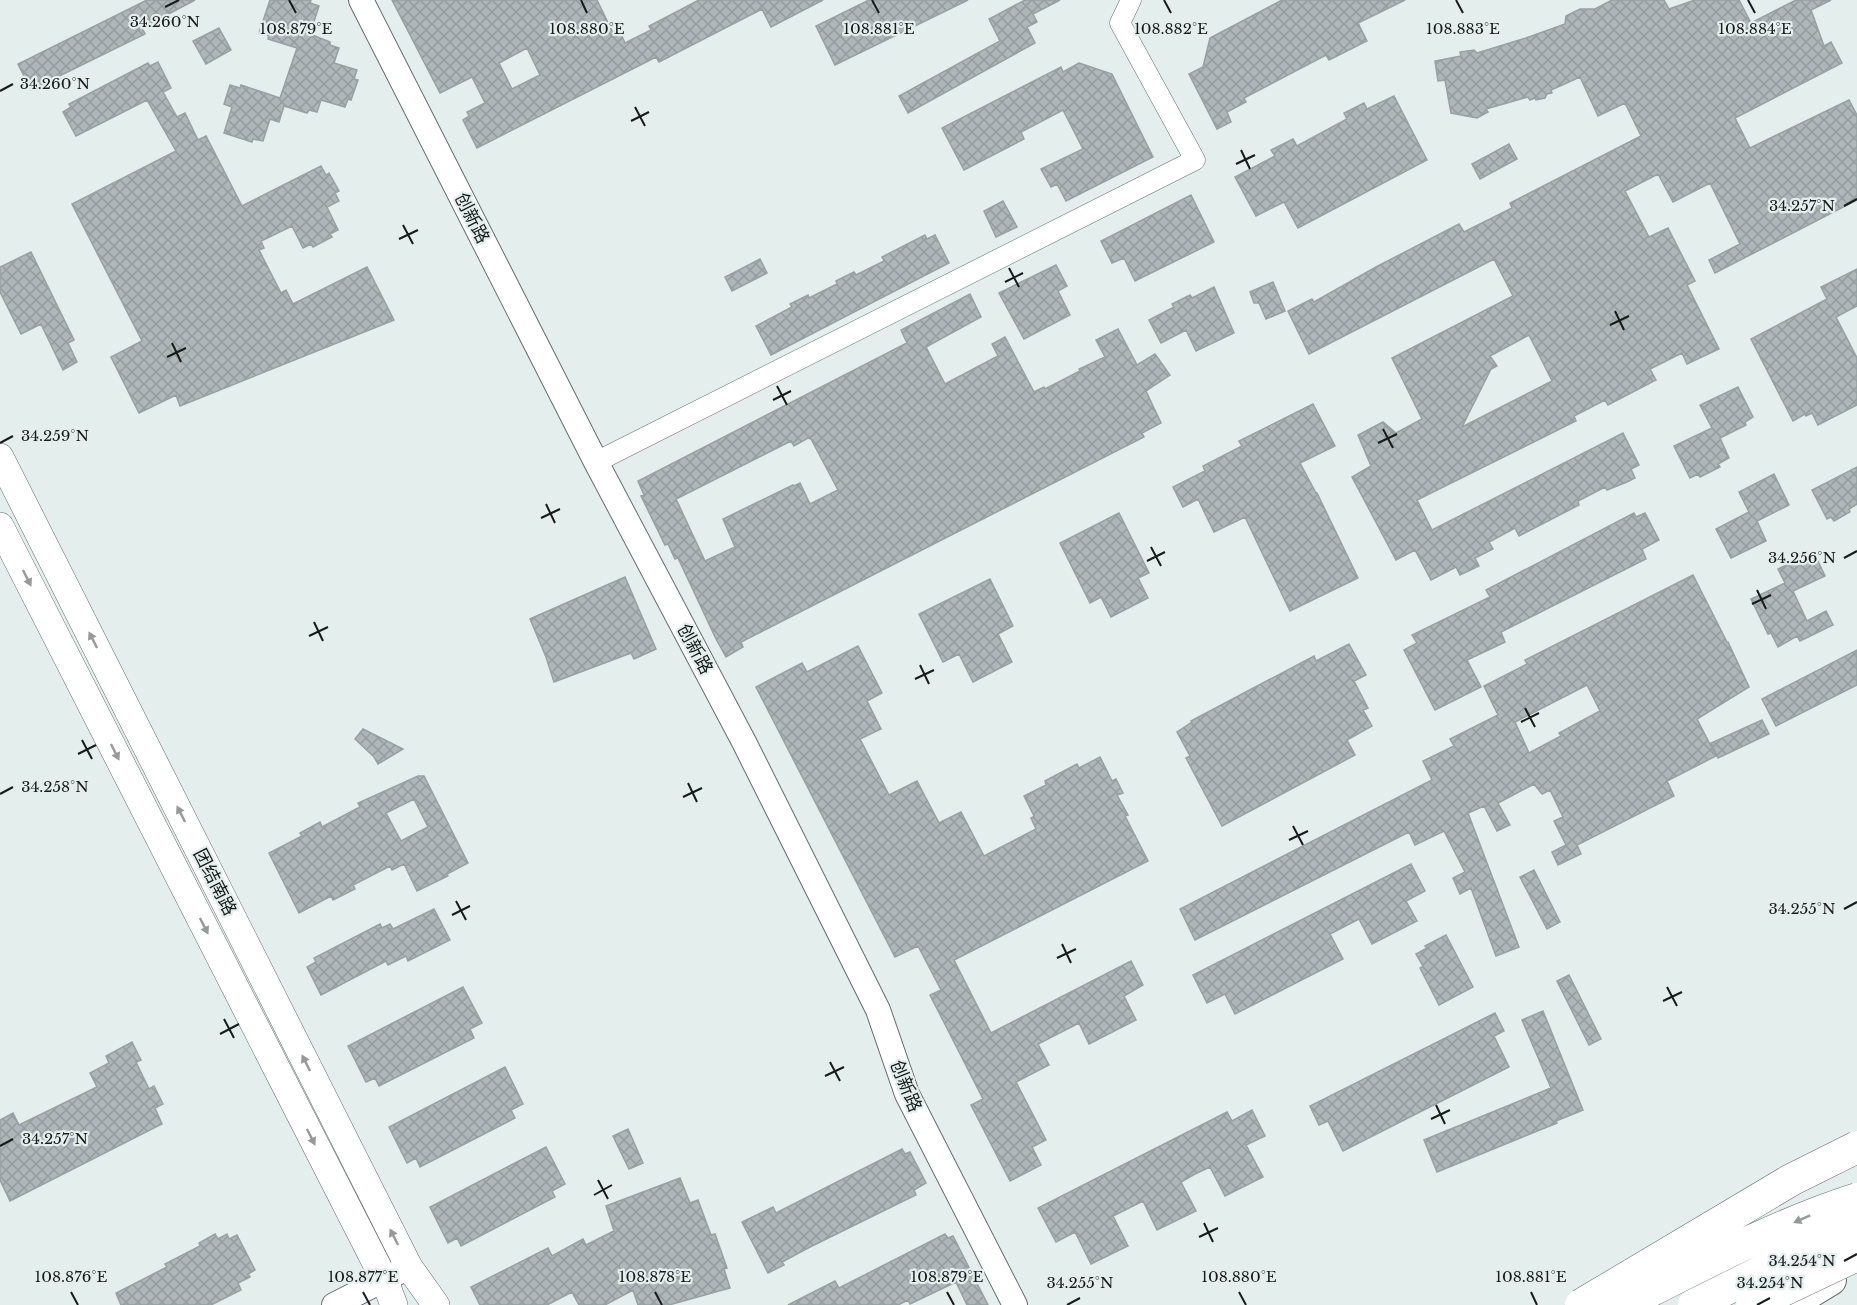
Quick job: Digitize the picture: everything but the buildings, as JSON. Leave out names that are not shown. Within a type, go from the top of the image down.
[{"type":"highway","points":[[1581,1305],[1791,1180],[1857,1147]]},
{"type":"highway","points":[[1622,1305],[1770,1233],[1821,1211],[1857,1199]]},
{"type":"highway","points":[[1694,1305],[1789,1258],[1857,1230]]},
{"type":"highway","points":[[1752,1305],[1857,1255]]},
{"type":"main road","name":"团结南路","points":[[0,457],[409,1267],[436,1305]]},
{"type":"main road","name":"团结南路","points":[[0,526],[384,1279],[394,1305]]},
{"type":"main road","points":[[1790,1305],[1857,1264]]},
{"type":"street","name":"创新路","points":[[361,0],[596,462],[744,742],[873,999],[907,1094],[1015,1305]]},
{"type":"street","points":[[596,462],[1195,160],[1120,23],[1131,0]]},
{"type":"street","points":[[1565,1305],[1857,1154]]},
{"type":"street","points":[[1740,1215],[1790,1305]]},
{"type":"street","points":[[334,1305],[409,1267]]}]
